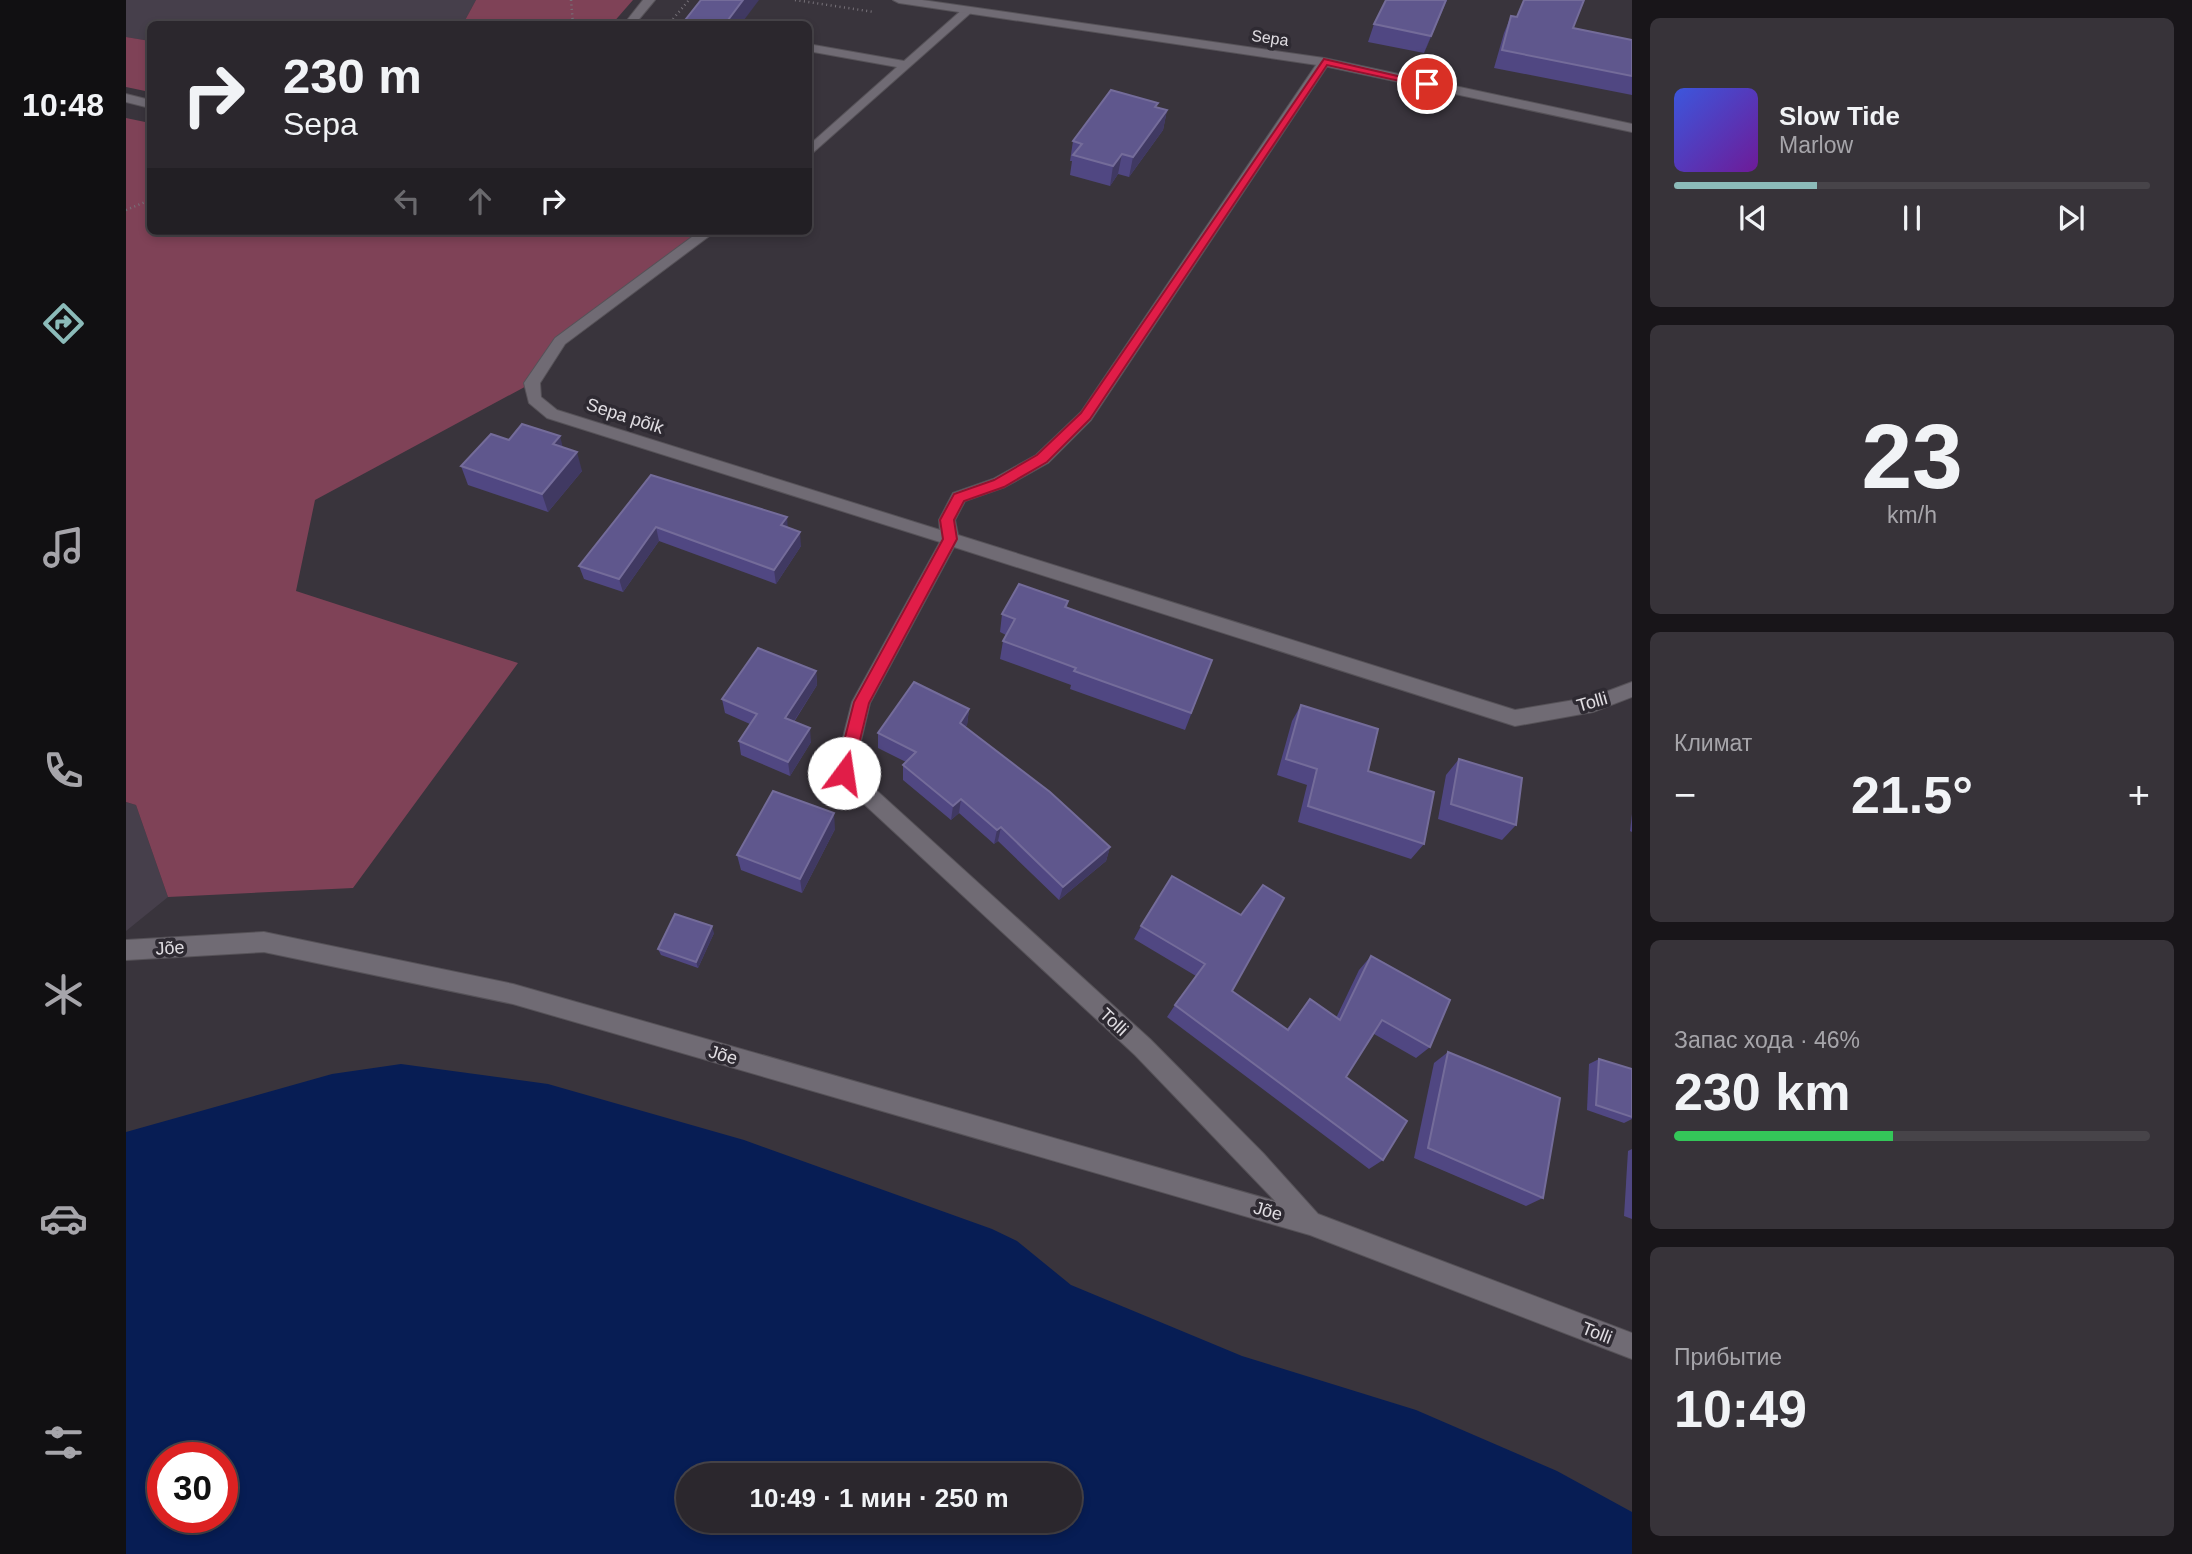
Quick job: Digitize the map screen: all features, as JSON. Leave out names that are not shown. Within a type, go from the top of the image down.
[{"type":"street","points":[[632,21],[649,0]]},
{"type":"street","name":"Sepa","points":[[899,0],[1324,62],[1632,128]]},
{"type":"street","points":[[812,149],[968,10]]},
{"type":"street","points":[[812,48],[907,65]]},
{"type":"street","name":"Tolli","points":[[1324,62],[1086,416],[1042,458],[999,483],[959,497],[947,520],[950,539],[862,702],[844,773],[1158,1062],[1249,1152],[1310,1223],[1632,1346]]},
{"type":"street","points":[[126,98],[147,103]]},
{"type":"street","name":"Sepa põik","points":[[704,235],[561,341],[532,383],[534,399],[552,414],[950,539]]},
{"type":"street","name":"Tolli","points":[[950,539],[1515,718],[1593,704],[1632,689]]},
{"type":"street","name":"Jõe","points":[[126,950],[264,942],[513,994],[1310,1223]]},
{"type":"path","points":[[571,0],[573,21]]},
{"type":"path","points":[[671,21],[690,0]]},
{"type":"path","points":[[126,210],[147,201]]},
{"type":"shaded area","points":[[126,0],[476,0],[465,21],[147,21],[147,40],[126,37]]},
{"type":"shaded area","points":[[476,0],[633,0],[615,21],[465,21]]},
{"type":"shaded area","points":[[126,37],[147,40],[147,91],[126,87]]},
{"type":"shaded area","points":[[126,118],[147,122],[147,235],[704,235],[560,341],[532,383],[315,500],[296,591],[518,663],[353,888],[168,897],[136,805],[126,802]]},
{"type":"shaded area","points":[[126,802],[136,805],[168,897],[126,931]]},
{"type":"water","points":[[401,1064],[548,1084],[744,1140],[992,1229],[1017,1241],[1071,1285],[1242,1356],[1416,1410],[1557,1471],[1632,1512],[1632,1554],[126,1554],[126,1132],[332,1074]]},
{"type":"building","points":[[701,0],[743,0],[727,21],[684,21]]},
{"type":"building","points":[[1386,0],[1446,0],[1431,36],[1374,24]]},
{"type":"building","points":[[1524,0],[1584,0],[1573,28],[1632,40],[1632,76],[1502,50],[1511,16],[1517,17]]},
{"type":"building","points":[[1111,90],[1158,103],[1155,107],[1167,110],[1133,157],[1122,154],[1113,166],[1073,155],[1082,144],[1073,141]]},
{"type":"building","points":[[522,424],[560,436],[553,444],[577,452],[542,494],[461,466],[491,434],[509,440]]},
{"type":"building","points":[[651,475],[787,517],[781,525],[800,532],[774,570],[656,527],[619,579],[579,566]]},
{"type":"building","points":[[1019,584],[1068,601],[1065,607],[1212,660],[1191,713],[1074,671],[1076,668],[1003,641],[1015,619],[1002,614]]},
{"type":"building","points":[[758,648],[816,671],[785,718],[810,728],[788,762],[739,741],[757,714],[722,699]]},
{"type":"building","points":[[914,682],[969,709],[960,723],[1050,792],[1110,847],[1063,887],[1001,827],[997,830],[961,799],[953,806],[903,765],[916,752],[878,733]]},
{"type":"building","points":[[1301,705],[1378,729],[1368,771],[1434,792],[1424,844],[1308,806],[1317,769],[1286,759]]},
{"type":"building","points":[[1459,759],[1522,778],[1516,825],[1451,804]]},
{"type":"building","points":[[773,791],[834,813],[800,879],[737,855]]},
{"type":"building","points":[[1172,876],[1241,915],[1263,885],[1284,898],[1232,991],[1288,1030],[1310,999],[1340,1020],[1371,956],[1450,1000],[1430,1047],[1382,1020],[1346,1077],[1407,1121],[1383,1160],[1175,1005],[1205,964],[1141,926]]},
{"type":"building","points":[[675,914],[712,926],[696,962],[658,949]]},
{"type":"building","points":[[1448,1052],[1560,1098],[1543,1198],[1428,1148]]},
{"type":"building","points":[[1599,1059],[1632,1069],[1632,1117],[1596,1105]]},
{"type":"route","points":[[844,773],[862,702],[950,539],[947,520],[959,497],[999,483],[1042,458],[1086,416],[1324,62],[1427,84]]}]
